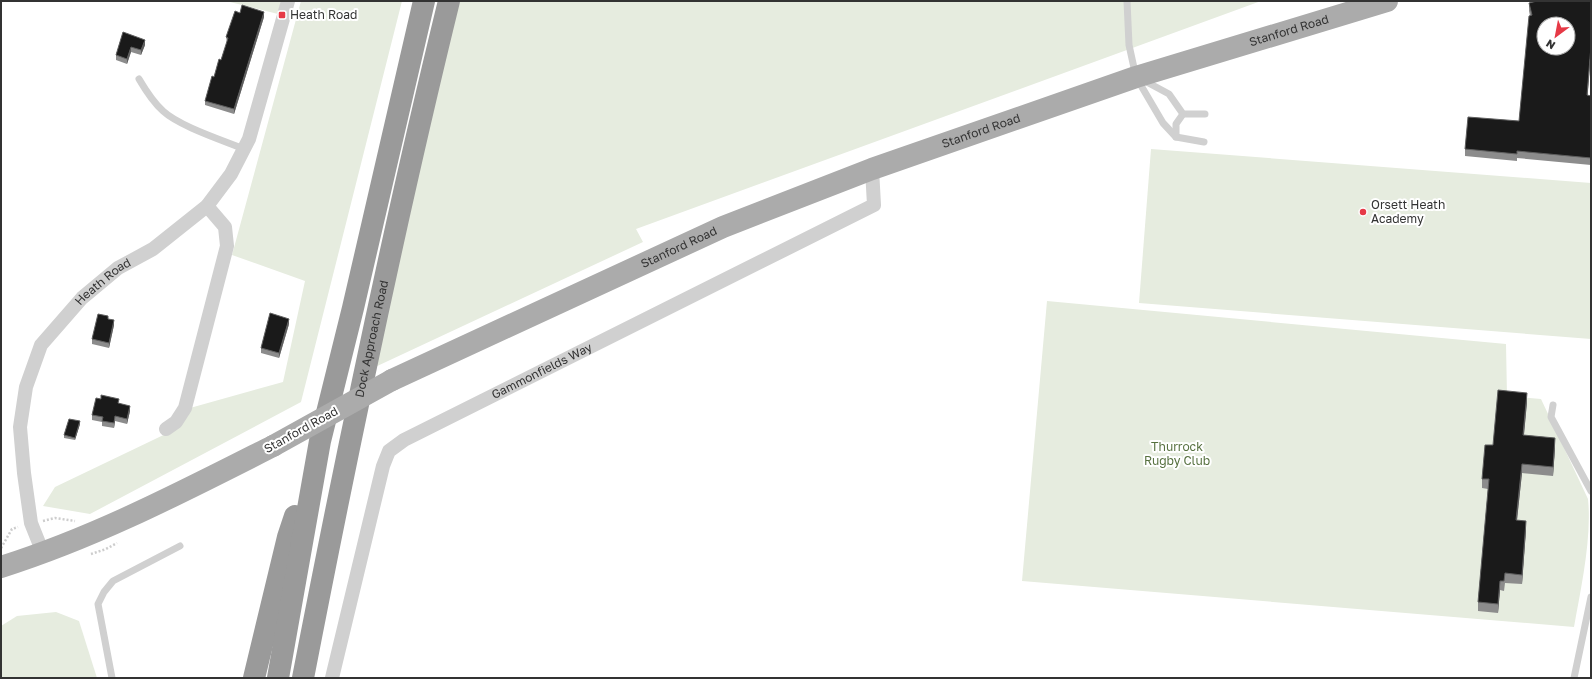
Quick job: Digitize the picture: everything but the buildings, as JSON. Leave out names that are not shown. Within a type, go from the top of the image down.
[{"type":"highway","name":"Dock Approach Road","points":[[320,441],[353,308],[424,1]]},
{"type":"highway","name":"Dock Approach Road","points":[[303,678],[378,307],[449,1]]},
{"type":"highway","points":[[254,678],[288,537],[320,441]]},
{"type":"highway","points":[[278,678],[320,441]]},
{"type":"main road","name":"Stanford Road","points":[[1,567],[43,554],[158,504],[273,446],[392,380],[723,227],[872,169],[1136,77],[1387,1]]},
{"type":"street","name":"Heath Road","points":[[43,554],[31,523],[24,473],[20,427],[26,387],[41,345],[82,298],[118,268],[153,249],[207,206],[231,174],[249,139],[288,1]]},
{"type":"street","name":"Gammonfields Way","points":[[332,678],[383,466],[389,451],[404,440],[874,205],[872,169]]},
{"type":"street","points":[[166,429],[176,422],[185,408],[227,246],[225,227],[207,206]]},
{"type":"lane","points":[[1127,1],[1129,45],[1136,77],[1163,123],[1176,137],[1204,142]]},
{"type":"lane","points":[[1136,77],[1169,94],[1183,114]]},
{"type":"lane","points":[[139,79],[153,101],[164,113],[181,123],[244,150]]},
{"type":"lane","points":[[1183,114],[1205,114]]},
{"type":"lane","points":[[1176,137],[1176,124],[1183,114]]},
{"type":"lane","points":[[1553,405],[1551,417],[1591,490]]},
{"type":"lane","points":[[112,678],[98,604],[104,592],[113,581],[180,546]]},
{"type":"lane","points":[[1574,678],[1591,597]]},
{"type":"path","points":[[1,549],[12,529]]},
{"type":"green space","points":[[226,1],[281,1],[278,14]]},
{"type":"green space","points":[[301,1],[402,1],[301,402],[90,514],[43,506],[55,487],[176,429],[190,408],[283,382],[305,281],[232,255]]},
{"type":"green space","points":[[459,1],[1261,1],[636,229],[643,242],[373,368]]},
{"type":"green space","points":[[1151,149],[1591,183],[1591,339],[1139,303]]},
{"type":"green space","name":"Thurrock Rugby Club","points":[[1047,301],[1506,344],[1507,396],[1541,399],[1588,499],[1589,514],[1587,546],[1583,580],[1574,627],[1022,581]]},
{"type":"green space","points":[[56,612],[79,621],[97,678],[1,678],[1,626],[17,616]]},
{"type":"place","name":"Heath Road","points":[[282,15]]},
{"type":"place","name":"Orsett Heath Academy","points":[[1363,212]]}]
